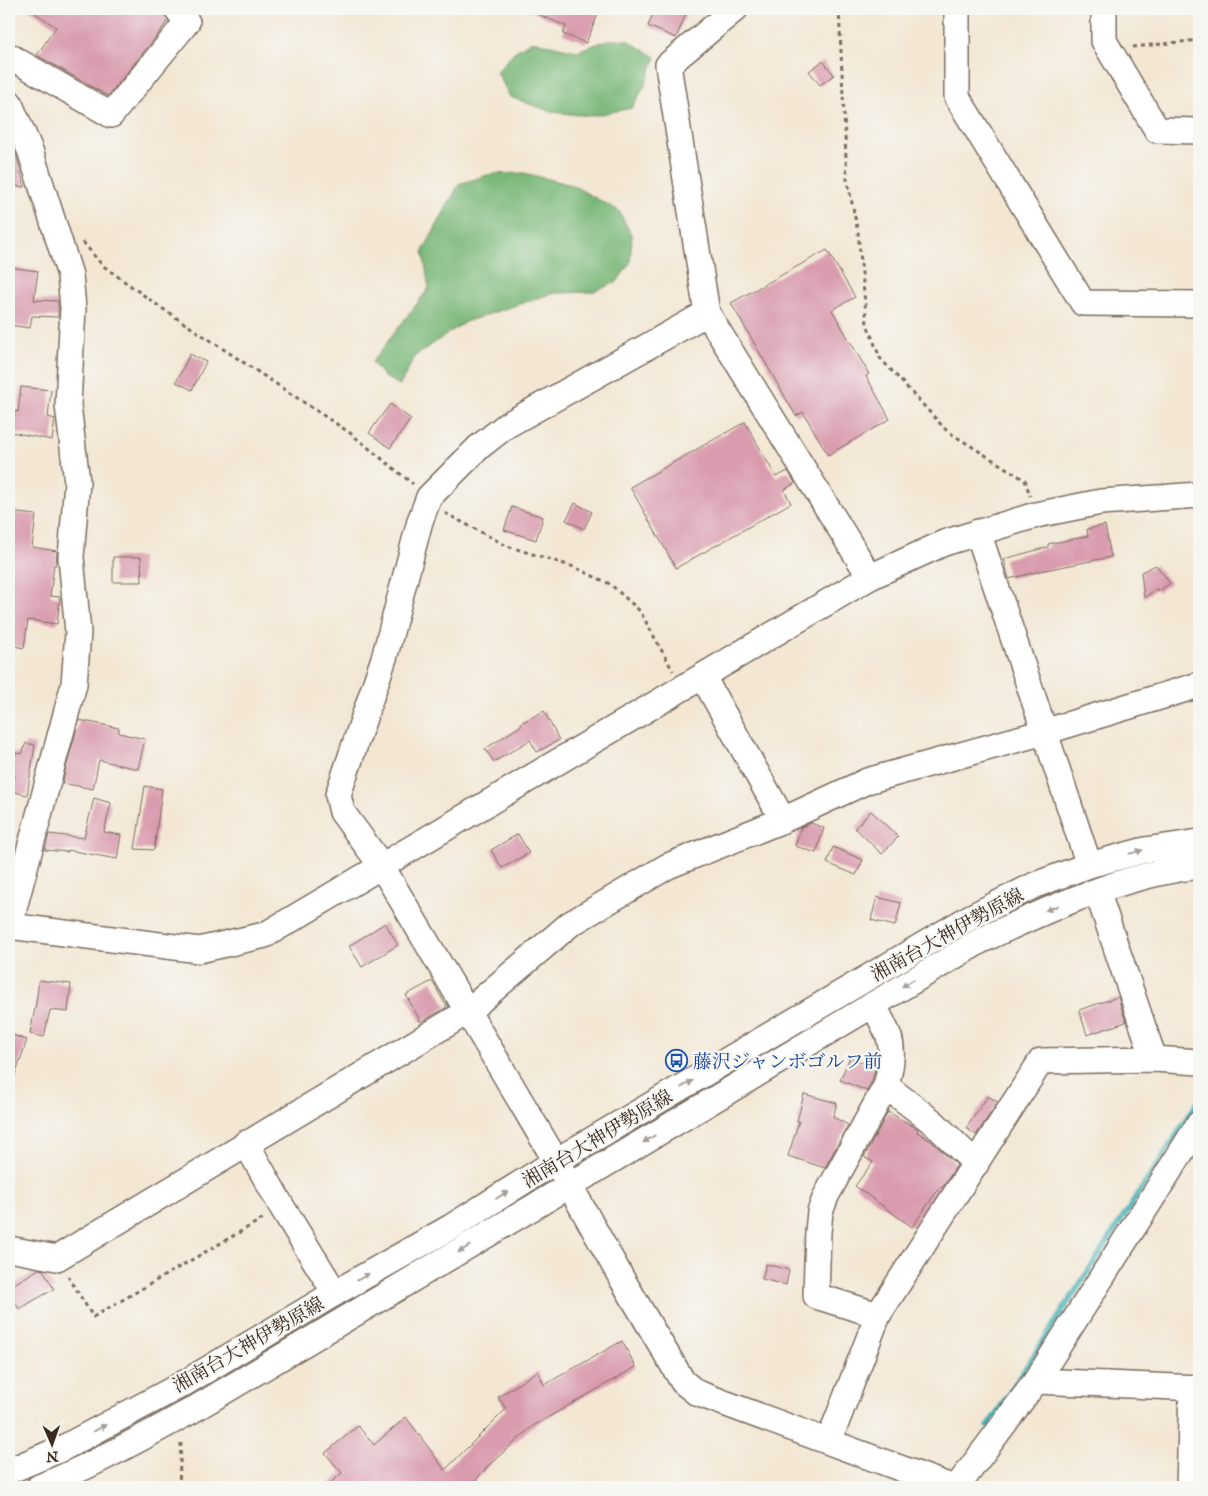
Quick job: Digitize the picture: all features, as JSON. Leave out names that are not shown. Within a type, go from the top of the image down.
[{"type":"street","points":[[9,56],[111,114],[187,22],[177,9]]},
{"type":"street","points":[[735,9],[668,65],[707,313],[870,577]]},
{"type":"street","points":[[956,9],[957,97],[1083,303],[1199,304]]},
{"type":"street","points":[[1104,9],[1104,41],[1157,130],[1199,131]]},
{"type":"street","points":[[9,102],[30,150],[70,275],[73,308],[68,405],[77,482],[72,556],[78,632],[74,684],[9,926],[199,950],[265,935],[870,577],[944,543],[1036,515],[1101,502],[1199,495]]},
{"type":"street","points":[[707,313],[507,425],[479,447],[428,500],[420,521],[385,655],[338,795],[342,812],[381,865],[683,1382],[697,1393],[951,1487]]},
{"type":"street","points":[[978,532],[1089,865]]},
{"type":"street","points":[[693,683],[783,820]]},
{"type":"street","points":[[9,1249],[57,1258],[467,1012],[570,924],[668,866],[783,820],[866,781],[1044,732],[1199,685]]},
{"type":"street","name":"湘南台大神伊勢原線","points":[[9,1471],[63,1448],[183,1384],[335,1293],[451,1227],[556,1162],[969,918],[1035,885],[1089,865],[1145,850],[1199,842]]},
{"type":"street","name":"湘南台大神伊勢原線","points":[[39,1487],[63,1478],[182,1415],[980,942],[1044,911],[1097,890],[1152,875],[1199,866]]},
{"type":"street","points":[[1097,890],[1154,1059]]},
{"type":"street","points":[[874,1004],[889,1038],[890,1072],[886,1086],[834,1182],[820,1212],[816,1296],[878,1315]]},
{"type":"street","points":[[829,1441],[878,1315],[1041,1061],[1154,1059],[1199,1062]]},
{"type":"street","points":[[886,1086],[934,1123],[976,1164]]},
{"type":"street","points":[[956,1487],[1036,1381],[1199,1124]]},
{"type":"street","points":[[246,1143],[282,1207],[335,1293]]},
{"type":"street","points":[[1036,1381],[1196,1388],[1189,1487]]},
{"type":"path","points":[[840,9],[846,179],[858,232],[867,324],[880,358],[947,431],[1025,480],[1036,515]]},
{"type":"path","points":[[1111,53],[1123,48],[1199,40]]},
{"type":"path","points":[[55,225],[79,237],[102,265],[160,307],[350,433],[428,500],[507,546],[574,567],[610,584],[640,612],[693,683]]},
{"type":"path","points":[[57,1258],[93,1317],[282,1207]]},
{"type":"path","points":[[179,1487],[182,1415]]},
{"type":"green space","points":[[608,40],[627,40],[656,57],[644,87],[632,108],[591,116],[552,112],[510,97],[497,72],[514,52],[532,41],[577,51]]},
{"type":"green space","points":[[524,173],[572,185],[619,211],[632,236],[630,263],[617,282],[592,292],[553,293],[465,322],[415,356],[400,385],[384,377],[372,362],[429,288],[423,251],[459,184],[491,174]]},
{"type":"building","points":[[29,9],[160,9],[168,20],[108,96],[37,55],[56,27]]},
{"type":"building","points":[[525,9],[585,9],[598,14],[586,43],[563,34],[566,26]]},
{"type":"building","points":[[655,9],[688,9],[676,38],[648,26]]},
{"type":"building","points":[[823,61],[834,75],[820,85],[809,71]]},
{"type":"building","points":[[9,151],[15,151],[25,187],[9,186]]},
{"type":"building","points":[[827,250],[855,297],[832,310],[869,374],[866,376],[890,419],[828,455],[803,412],[796,416],[731,303]]},
{"type":"building","points":[[9,267],[38,271],[34,300],[58,301],[58,317],[32,316],[30,328],[9,325]]},
{"type":"building","points":[[190,354],[206,362],[192,390],[176,382]]},
{"type":"building","points":[[21,387],[51,390],[48,417],[55,419],[52,440],[11,432],[15,411],[18,412]]},
{"type":"building","points":[[390,404],[411,419],[390,448],[369,433]]},
{"type":"building","points":[[745,422],[776,477],[788,471],[795,483],[784,490],[791,503],[676,568],[630,487]]},
{"type":"building","points":[[575,503],[592,512],[584,529],[566,520]]},
{"type":"building","points":[[512,507],[543,517],[536,540],[504,530]]},
{"type":"building","points":[[9,512],[36,515],[32,547],[57,551],[50,596],[60,597],[57,624],[28,620],[24,648],[9,645]]},
{"type":"building","points":[[1105,525],[1111,557],[1009,579],[1004,559],[1048,547],[1048,544],[1088,536],[1087,529]]},
{"type":"building","points":[[113,557],[141,557],[142,582],[113,582]]},
{"type":"building","points":[[1156,565],[1170,583],[1158,592],[1156,589],[1144,598],[1141,572]]},
{"type":"building","points":[[544,711],[559,740],[537,752],[530,740],[494,762],[485,749],[522,725],[521,723]]},
{"type":"building","points":[[79,720],[119,728],[119,733],[145,739],[138,769],[99,760],[93,789],[62,783]]},
{"type":"building","points":[[26,743],[35,745],[27,795],[11,791],[15,776],[9,775],[9,752],[22,754]]},
{"type":"building","points":[[145,786],[162,789],[154,850],[135,849]]},
{"type":"building","points":[[94,798],[111,803],[104,832],[121,835],[117,859],[68,850],[68,852],[45,850],[49,834],[84,838]]},
{"type":"building","points":[[871,811],[898,837],[882,854],[855,828]]},
{"type":"building","points":[[811,823],[824,828],[816,853],[795,846],[801,827]]},
{"type":"building","points":[[518,834],[529,853],[502,868],[491,850]]},
{"type":"building","points":[[833,847],[863,860],[856,875],[827,863]]},
{"type":"building","points":[[877,897],[901,903],[895,926],[871,920]]},
{"type":"building","points":[[385,923],[398,945],[362,967],[349,946]]},
{"type":"building","points":[[39,980],[71,984],[68,1012],[50,1010],[44,1037],[30,1034]]},
{"type":"building","points":[[432,981],[447,1007],[421,1022],[406,995]]},
{"type":"building","points":[[1118,997],[1126,1022],[1087,1035],[1079,1010]]},
{"type":"building","points":[[9,1034],[27,1040],[11,1087],[9,1086]]},
{"type":"building","points":[[850,1057],[875,1068],[867,1091],[840,1080]]},
{"type":"building","points":[[804,1094],[837,1103],[833,1117],[848,1125],[825,1168],[788,1156],[799,1121],[797,1121]]},
{"type":"building","points":[[988,1096],[998,1102],[976,1135],[966,1128]]},
{"type":"building","points":[[888,1112],[918,1129],[917,1132],[931,1141],[957,1165],[912,1227],[855,1186],[873,1162],[864,1157]]},
{"type":"building","points":[[766,1264],[789,1270],[786,1285],[762,1279]]},
{"type":"building","points":[[39,1269],[43,1270],[54,1289],[19,1309],[9,1292],[9,1287]]},
{"type":"building","points":[[622,1341],[636,1367],[533,1426],[489,1465],[470,1487],[326,1487],[342,1473],[325,1453],[358,1426],[374,1445],[406,1417],[445,1470],[506,1409],[498,1397],[538,1371],[544,1385]]},
{"type":"waterway","points":[[988,1426],[1199,1100]]},
{"type":"place","name":"藤沢ジャンボゴルフ前","points":[[677,1061]]}]
